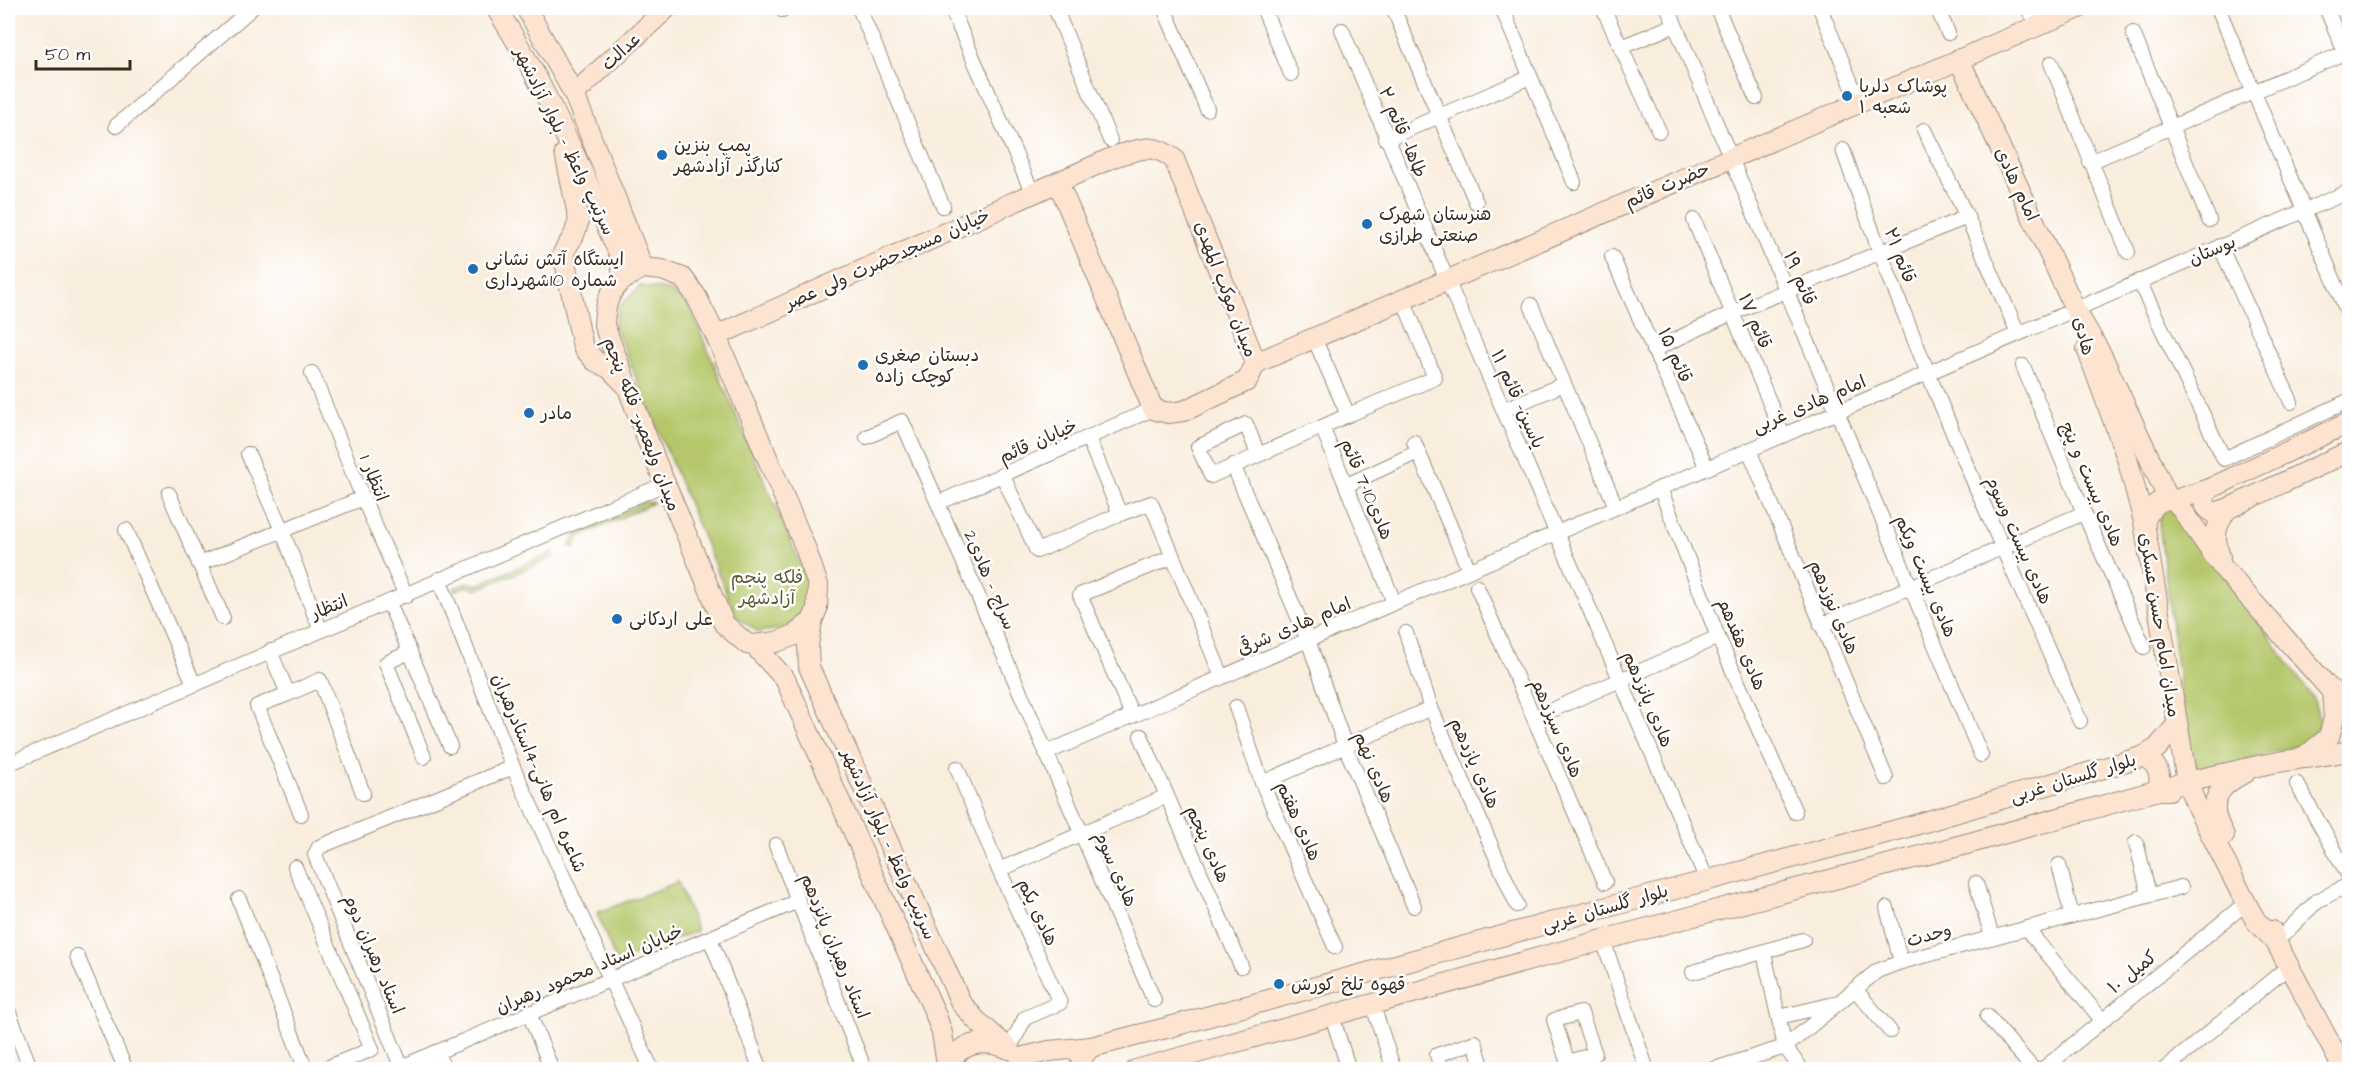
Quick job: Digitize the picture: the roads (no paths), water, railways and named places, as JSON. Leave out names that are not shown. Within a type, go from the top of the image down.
[{"type":"street","points":[[116,126],[252,8]]},
{"type":"street","name":"سرتیپ واعظ - بلوار آزادشهر","points":[[496,8],[521,46],[558,118],[622,260],[622,279]]},
{"type":"street","name":"سرتیپ واعظ - بلوار آزادشهر","points":[[526,8],[574,94],[643,268]]},
{"type":"street","name":"عدالت","points":[[574,94],[667,8]]},
{"type":"street","points":[[861,8],[943,206]]},
{"type":"street","points":[[951,8],[1033,194]]},
{"type":"street","points":[[1055,8],[1110,140]]},
{"type":"street","points":[[1164,8],[1207,109]]},
{"type":"street","points":[[1263,8],[1291,74]]},
{"type":"street","points":[[1393,8],[1476,202]]},
{"type":"street","points":[[1502,8],[1574,182]]},
{"type":"street","points":[[1603,8],[1659,131]]},
{"type":"street","name":"قائم ۱۹","points":[[1668,8],[1837,411]]},
{"type":"street","points":[[1717,8],[1756,98]]},
{"type":"street","points":[[1820,8],[1859,102]]},
{"type":"street","points":[[1937,8],[1947,33]]},
{"type":"street","name":"حضرت قائم","points":[[1256,363],[2079,8]]},
{"type":"street","points":[[2218,8],[2349,318]]},
{"type":"street","points":[[2090,162],[2253,92],[2347,58],[2326,8]]},
{"type":"street","points":[[1621,47],[1675,25]]},
{"type":"street","name":"طاها- قائم ۲","points":[[1342,30],[1447,280]]},
{"type":"street","points":[[2133,33],[2209,220]]},
{"type":"street","name":"امام هادی","points":[[1959,59],[2075,309]]},
{"type":"street","points":[[2051,63],[2128,252]]},
{"type":"street","points":[[1386,139],[1530,77]]},
{"type":"street","points":[[558,118],[579,220],[574,235],[563,253],[583,347],[595,361],[609,368],[626,385]]},
{"type":"street","points":[[1924,130],[1967,217],[2018,333]]},
{"type":"street","name":"میدان موکب المهدی","points":[[1058,182],[1116,156],[1147,147],[1162,150],[1174,159],[1256,363],[1247,381],[1184,411],[1168,413],[1153,409]]},
{"type":"street","name":"قائم ۲۱","points":[[1843,150],[1878,252],[1928,372]]},
{"type":"street","points":[[1058,182],[1153,409]]},
{"type":"street","name":"خیابان مسجدحضرت ولی عصر","points":[[716,336],[1058,182]]},
{"type":"street","name":"بوستان","points":[[2075,309],[2349,191]]},
{"type":"street","points":[[1653,350],[1786,290],[1967,217]]},
{"type":"street","name":"قائم ۱۷","points":[[1694,220],[1783,435]]},
{"type":"street","points":[[2220,246],[2291,402]]},
{"type":"street","name":"قائم ۱۵","points":[[1612,256],[1707,468]]},
{"type":"street","points":[[643,268],[663,270],[683,278],[696,296],[716,336],[805,547],[818,585],[817,609],[812,621],[793,636],[754,645]]},
{"type":"street","name":"میدان ولیعصر- فلکه پنجم","points":[[643,268],[622,279],[611,291],[604,309],[604,325],[664,484],[724,624],[747,644],[754,645]]},
{"type":"street","name":"یاسین- قائم ۱۱","points":[[1447,280],[1557,532]]},
{"type":"street","points":[[2139,281],[2224,459],[2349,400]]},
{"type":"street","points":[[1348,415],[1435,378],[1403,299]]},
{"type":"street","points":[[1531,305],[1616,507]]},
{"type":"street","name":"امام هادی غربی","points":[[1557,532],[2075,309]]},
{"type":"street","name":"هادی","points":[[2075,309],[2102,356],[2171,499]]},
{"type":"street","name":"هادی","points":[[2075,309],[2090,360],[2127,458],[2144,522]]},
{"type":"street","name":"هادی10-7 قائم","points":[[1314,338],[1348,415],[1322,427],[1394,602]]},
{"type":"street","name":"هادی بیست و پنج","points":[[2023,366],[2084,513],[2144,647]]},
{"type":"street","name":"هادی بیست وسوم","points":[[1928,372],[2002,548],[2080,721]]},
{"type":"street","name":"انتظار 1","points":[[312,373],[406,596]]},
{"type":"street","points":[[1503,410],[1564,384]]},
{"type":"street","name":"خیابان قائم","points":[[938,503],[1153,409]]},
{"type":"street","name":"هادی بیست ویکم","points":[[1837,411],[1981,755]]},
{"type":"street","name":"سراج - هادی2","points":[[867,437],[902,421],[1046,753]]},
{"type":"street","points":[[2349,422],[2209,489],[2171,499],[2223,568],[2349,712]]},
{"type":"street","points":[[1258,454],[1246,424],[1198,447],[1211,476],[1322,427]]},
{"type":"street","points":[[1088,438],[1120,514]]},
{"type":"street","points":[[1347,485],[1416,447],[1469,570]]},
{"type":"street","name":"هادی نوزدهم","points":[[1749,450],[1886,778]]},
{"type":"street","points":[[2209,489],[2204,495],[2203,502],[2212,513],[2227,509],[2349,451]]},
{"type":"street","points":[[248,454],[282,530],[320,629]]},
{"type":"street","name":"هادی نهم","points":[[1233,465],[1308,640],[1344,746],[1414,906]]},
{"type":"street","points":[[1003,476],[1037,551],[1152,502],[1172,557],[1222,677]]},
{"type":"street","name":"انتظار","points":[[8,764],[664,484]]},
{"type":"street","name":"هادی هفدهم","points":[[1660,488],[1718,637],[1796,812]]},
{"type":"street","points":[[169,494],[223,618]]},
{"type":"street","points":[[200,564],[363,498]]},
{"type":"street","name":"میدان امام حسن عسکری","points":[[2171,499],[2150,508],[2144,522],[2187,782],[2198,809],[2256,921],[2276,942]]},
{"type":"street","points":[[2223,568],[2216,544],[2216,527],[2227,509]]},
{"type":"street","points":[[1821,625],[2084,513]]},
{"type":"street","points":[[126,530],[194,684]]},
{"type":"street","name":"امام هادی شرقی","points":[[1046,753],[1557,532]]},
{"type":"street","name":"هادی پانزدهم","points":[[1557,532],[1707,880]]},
{"type":"street","points":[[1132,715],[1080,595],[1172,557]]},
{"type":"street","name":"شاعره ام هانی-4استادرهبران","points":[[439,579],[513,767],[652,1070]]},
{"type":"street","name":"هادی سیزدهم","points":[[1477,587],[1605,882]]},
{"type":"street","points":[[389,603],[450,746]]},
{"type":"street","name":"سرتیپ واعظ - بلوار آزادشهر","points":[[812,621],[808,646],[808,667],[961,1003],[976,1020],[1019,1059]]},
{"type":"street","name":"هادی یازدهم","points":[[1406,633],[1431,708],[1517,905]]},
{"type":"street","points":[[1534,718],[1718,637]]},
{"type":"street","name":"سرتیپ واعظ - بلوار آزادشهر","points":[[754,645],[785,679],[935,1013],[942,1033],[946,1067]]},
{"type":"street","points":[[270,651],[288,694]]},
{"type":"street","points":[[410,652],[386,663],[424,757]]},
{"type":"street","points":[[301,814],[257,706],[320,680],[363,793]]},
{"type":"street","points":[[2304,758],[2329,737],[2334,718],[2332,690]]},
{"type":"street","name":"هادی هفتم","points":[[1236,708],[1262,783],[1335,947]]},
{"type":"street","points":[[1262,783],[1431,708]]},
{"type":"street","name":"بلوار گلستان غربی","points":[[1019,1059],[1049,1051],[1091,1047],[1166,1028],[1908,827],[2144,756],[2157,748],[2176,726]]},
{"type":"street","name":"هادی پنجم","points":[[1141,736],[1241,966]]},
{"type":"street","points":[[2187,782],[2267,764],[2349,751]]},
{"type":"street","name":"هادی سوم","points":[[1046,753],[1154,1000]]},
{"type":"street","points":[[2144,756],[2153,761],[2159,770],[2161,780],[2158,790],[2179,793],[2198,809]]},
{"type":"street","points":[[2267,764],[2230,782],[2218,797],[2214,814],[2266,913],[2276,942],[2344,1070]]},
{"type":"street","name":"استاد رهبران دوم","points":[[397,1068],[315,855],[319,848],[513,767]]},
{"type":"street","name":"هادی یکم","points":[[957,768],[999,870],[1060,1003],[1025,1018],[1019,1059]]},
{"type":"street","name":"بلوار گلستان غربی","points":[[1136,1070],[1603,940],[1970,843],[2187,782]]},
{"type":"street","points":[[2297,784],[2349,878]]},
{"type":"street","points":[[999,870],[1167,796]]},
{"type":"street","points":[[2136,842],[2149,895]]},
{"type":"street","name":"استاد رهبران پانزدهم","points":[[776,845],[861,1060]]},
{"type":"street","points":[[2059,865],[2072,916]]},
{"type":"street","points":[[295,867],[372,1049],[322,1070]]},
{"type":"street","points":[[1976,883],[1992,937]]},
{"type":"street","points":[[2276,942],[2317,901],[2349,884]]},
{"type":"street","name":"وحدت","points":[[1711,1070],[1785,1047],[1877,971],[1900,962],[2181,887]]},
{"type":"street","points":[[239,899],[306,1070]]},
{"type":"street","name":"خیابان استاد محمود رهبران","points":[[397,1068],[798,901]]},
{"type":"street","name":"کمیل ۱۰","points":[[2042,1070],[2246,903]]},
{"type":"street","points":[[1887,908],[1900,962]]},
{"type":"street","points":[[2026,928],[2103,1020]]},
{"type":"street","points":[[710,938],[761,1070]]},
{"type":"street","points":[[1603,940],[1647,1070]]},
{"type":"street","points":[[1693,972],[1803,940]]},
{"type":"street","points":[[1764,953],[1785,1047],[1802,1070]]},
{"type":"street","points":[[77,956],[126,1070]]},
{"type":"street","points":[[2164,1070],[2289,966]]},
{"type":"street","points":[[1855,989],[1890,1031]]},
{"type":"street","points":[[1779,1017],[1839,1002]]},
{"type":"street","points":[[8,1010],[31,1070]]},
{"type":"street","points":[[529,1013],[552,1070]]},
{"type":"street","points":[[1581,1013],[1595,1054],[1569,1066],[1554,1020],[1581,1013]]},
{"type":"street","points":[[1332,1016],[1349,1070]]},
{"type":"street","points":[[1376,1016],[1394,1070]]},
{"type":"street","points":[[1987,1016],[2034,1070]]},
{"type":"street","points":[[946,1067],[959,1051],[975,1043],[993,1042],[1019,1059]]},
{"type":"street","points":[[1442,1070],[1437,1055],[1475,1042],[1483,1070]]},
{"type":"street","points":[[1083,1070],[1081,1066],[1083,1054],[1091,1047]]},
{"type":"street","points":[[436,1052],[445,1070]]},
{"type":"place","name":"پوشاک دلربا شعبه ۱","points":[[1847,96]]},
{"type":"place","name":"پمپ بنزین کنارگذر آزادشهر","points":[[662,155]]},
{"type":"place","name":"هنرستان شهرک صنعتی طرازی","points":[[1367,224]]},
{"type":"place","name":"ایستگاه آتش نشانی شماره 10شهرداری","points":[[473,269]]},
{"type":"place","name":"دبستان صغری کوچک زاده","points":[[863,365]]},
{"type":"place","name":"مادر","points":[[529,413]]},
{"type":"place","name":"علی اردکانی","points":[[617,619]]},
{"type":"place","name":"قهوه تلخ کورش","points":[[1279,984]]},
{"type":"park label","name":"فلکه پنجم آزادشهر","points":[[767,587]]}]
